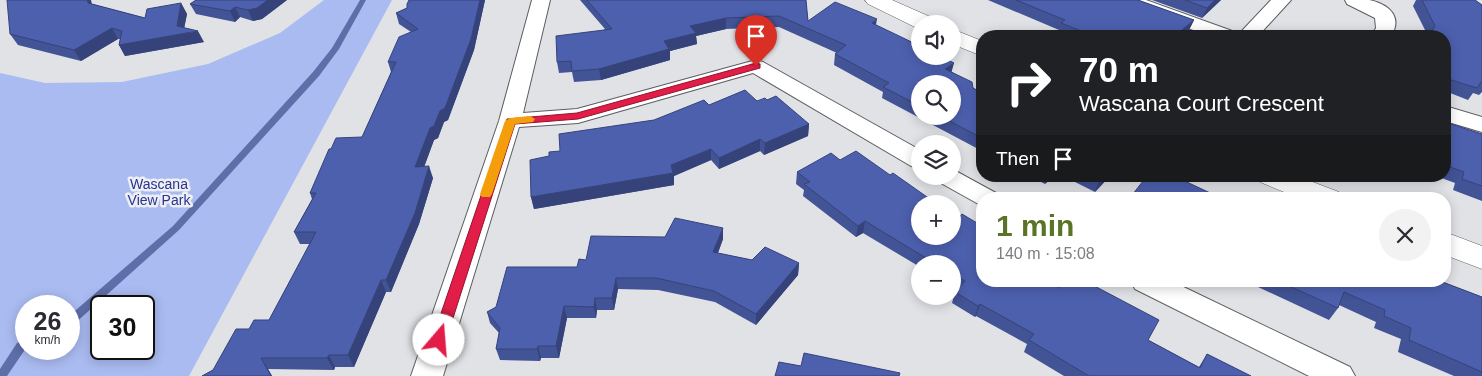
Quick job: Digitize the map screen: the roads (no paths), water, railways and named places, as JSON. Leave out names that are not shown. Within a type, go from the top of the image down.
[{"type":"street","points":[[427,376],[510,121],[541,0]]},
{"type":"street","points":[[1128,0],[1211,30]]},
{"type":"street","points":[[1253,30],[1282,0]]},
{"type":"street","points":[[1354,0],[1385,15],[1385,30]]},
{"type":"street","points":[[884,2],[911,16]]},
{"type":"street","points":[[961,40],[976,46]]},
{"type":"street","points":[[510,121],[578,116],[756,66],[911,155]]},
{"type":"street","points":[[1451,115],[1482,126]]},
{"type":"street","points":[[1285,182],[1311,192]]},
{"type":"street","points":[[961,184],[976,193]]},
{"type":"street","points":[[1451,245],[1482,258]]},
{"type":"street","points":[[1157,287],[1339,376]]},
{"type":"waterway","points":[[80,312],[176,228],[316,74],[335,49],[363,0]]},
{"type":"waterway","points":[[1,376],[15,355]]},
{"type":"park label","name":"Wascana View Park","points":[[159,192]]}]
